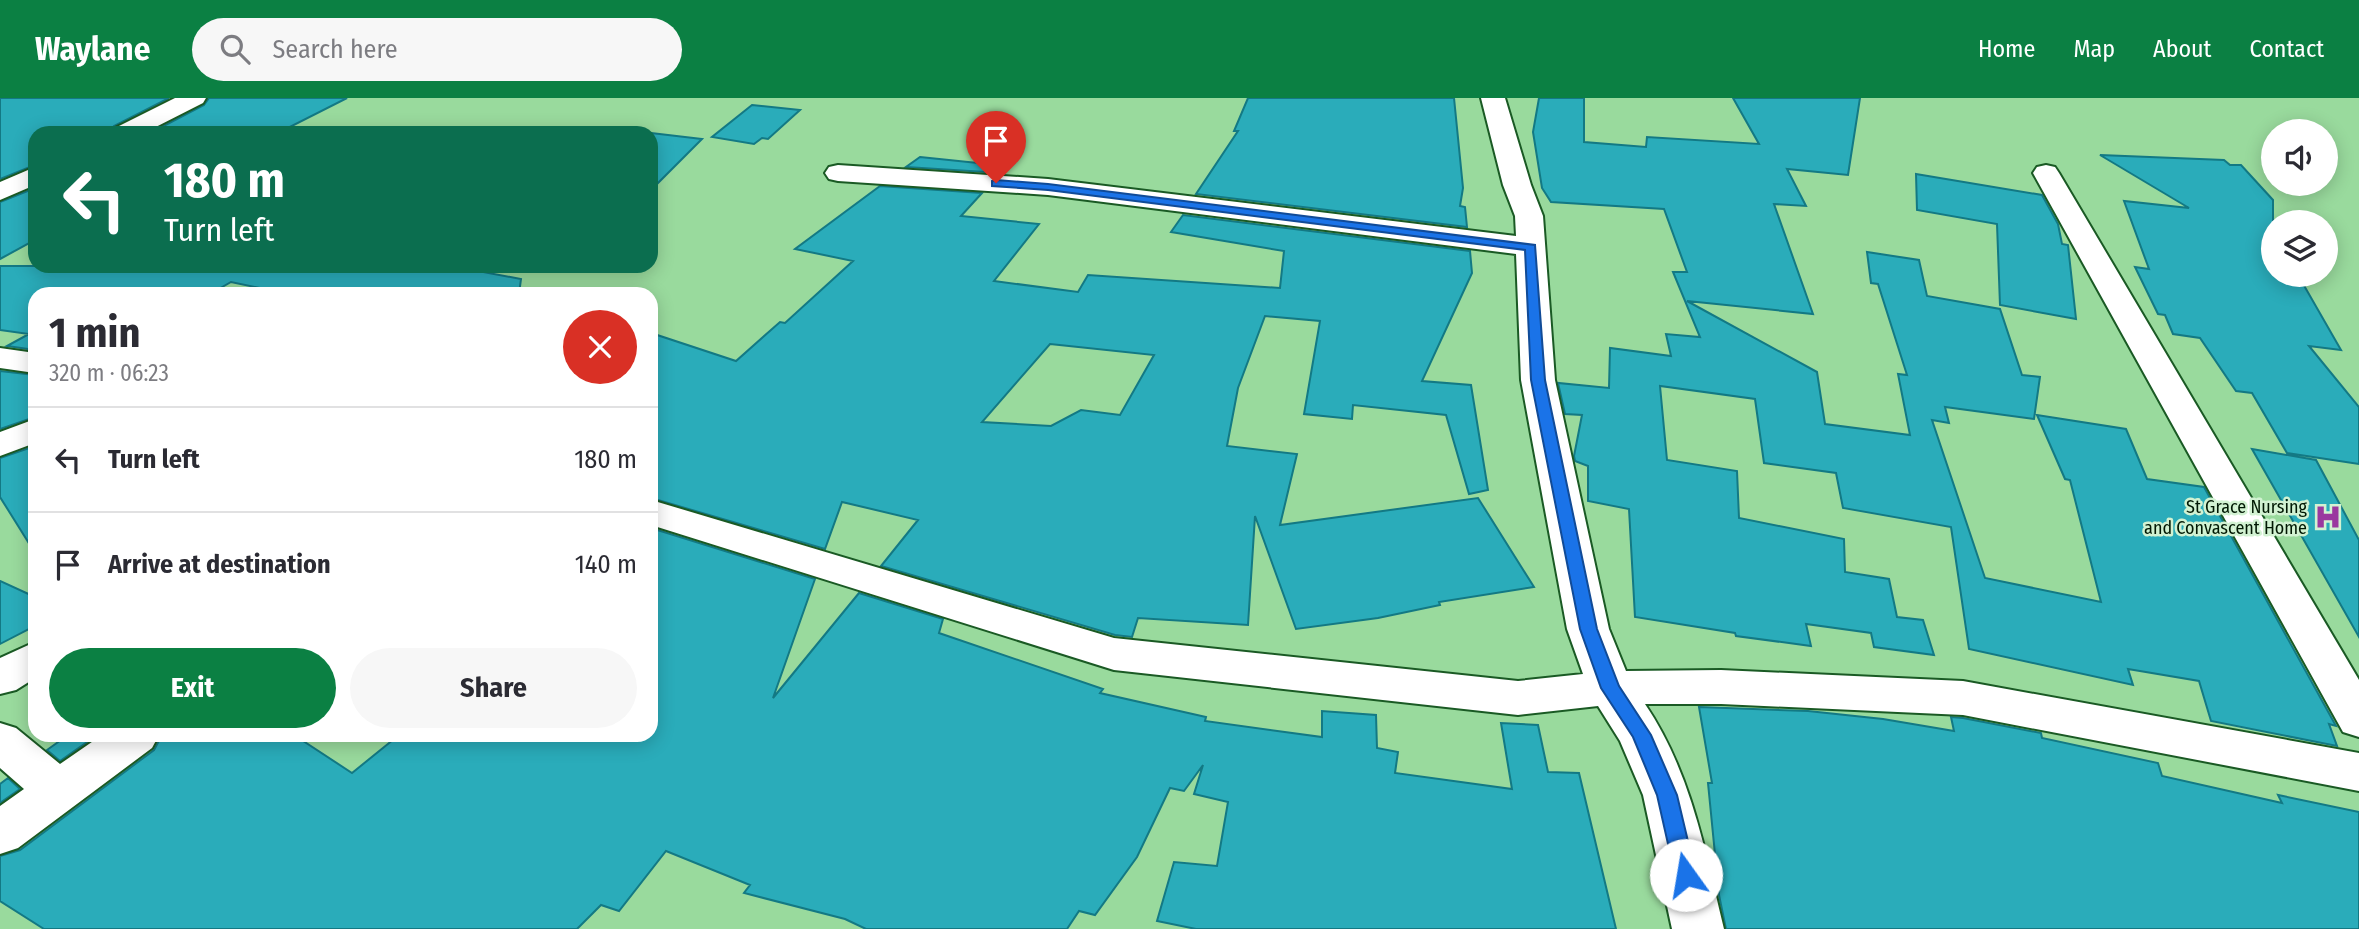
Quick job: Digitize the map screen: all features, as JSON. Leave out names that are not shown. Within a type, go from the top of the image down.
[{"type":"street","points":[[138,126],[194,98]]},
{"type":"street","points":[[1493,98],[1517,185],[1529,216],[1538,380],[1588,629],[1610,688],[1641,735],[1667,795],[1699,929]]},
{"type":"street","points":[[838,173],[1048,187],[1531,247]]},
{"type":"street","points":[[2046,173],[2359,720]]},
{"type":"street","points":[[0,192],[28,178]]},
{"type":"street","points":[[0,358],[28,362]]},
{"type":"street","points":[[0,445],[28,433]]},
{"type":"street","points":[[658,514],[1114,654],[1518,698],[1610,688],[1721,687],[1963,698],[2359,772]]},
{"type":"street","points":[[0,678],[28,662]]},
{"type":"street","points":[[0,741],[59,791]]},
{"type":"street","points":[[0,833],[126,742]]},
{"type":"building","points":[[0,98],[169,98],[114,126],[28,126],[28,168],[0,179]]},
{"type":"building","points":[[209,98],[347,98],[292,126],[164,126],[204,105]]},
{"type":"building","points":[[1248,98],[1454,98],[1463,188],[1460,206],[1465,207],[1467,227],[1196,194],[1238,131],[1234,131]]},
{"type":"building","points":[[1539,98],[1584,98],[1584,142],[1646,147],[1647,137],[1759,144],[1733,98],[1860,98],[1848,175],[1787,169],[1806,206],[1774,204],[1813,314],[1687,301],[1817,372],[1825,424],[1910,435],[1898,374],[1907,375],[1878,284],[1871,283],[1867,252],[1919,260],[1927,296],[2000,309],[2022,375],[2040,377],[2034,419],[1945,407],[1949,423],[1932,420],[1985,578],[2101,602],[2070,480],[2065,479],[2037,415],[2126,429],[2147,479],[2204,487],[2336,726],[2329,724],[2337,746],[2211,721],[2199,681],[2128,669],[2133,685],[1969,649],[1951,527],[1843,508],[1836,473],[1764,463],[1755,399],[1660,386],[1667,460],[1737,471],[1739,518],[1844,539],[1845,572],[1889,579],[1897,617],[1923,620],[1934,655],[1874,647],[1871,633],[1806,624],[1811,646],[1736,636],[1735,633],[1635,617],[1629,509],[1588,501],[1588,466],[1575,461],[1574,456],[1582,415],[1565,414],[1558,383],[1609,388],[1610,348],[1671,356],[1666,334],[1700,337],[1673,272],[1687,272],[1664,209],[1551,202],[1542,188],[1533,132]]},
{"type":"building","points":[[752,105],[800,110],[768,139],[762,138],[754,144],[712,137]]},
{"type":"building","points":[[658,134],[702,139],[658,183]]},
{"type":"building","points":[[2100,155],[2224,160],[2230,165],[2241,165],[2261,187],[2261,196],[2269,196],[2273,200],[2273,210],[2261,210],[2261,287],[2305,287],[2341,350],[2309,346],[2359,407],[2359,464],[2287,453],[2252,393],[2236,391],[2200,338],[2173,334],[2165,315],[2158,314],[2135,267],[2149,269],[2124,201],[2189,208]]},
{"type":"building","points":[[920,157],[1007,166],[1001,173],[906,167]]},
{"type":"building","points":[[1916,174],[2042,195],[2058,224],[2062,244],[2068,245],[2076,319],[2000,305],[1997,224],[1917,210]]},
{"type":"building","points":[[880,186],[982,193],[961,216],[1039,224],[994,281],[1078,292],[1088,275],[1280,288],[1284,251],[1171,232],[1183,215],[1470,251],[1472,273],[1422,381],[1471,385],[1488,490],[1469,494],[1446,415],[1353,405],[1352,419],[1304,414],[1320,321],[1265,316],[1238,388],[1227,446],[1297,454],[1280,525],[1478,498],[1534,587],[1439,602],[1440,605],[1378,618],[1296,629],[1255,516],[1248,625],[1138,618],[1132,637],[1115,635],[881,566],[918,520],[842,502],[825,549],[658,500],[658,335],[736,361],[780,322],[785,323],[853,261],[795,249]],"holes":[[[1050,344],[1154,355],[1120,415],[1081,410],[1051,426],[982,422]]]},
{"type":"building","points":[[28,191],[28,244],[0,259],[0,202]]},
{"type":"building","points":[[0,266],[28,266],[28,273],[489,273],[521,279],[520,287],[255,287],[231,282],[222,287],[28,287],[28,334],[0,330]]},
{"type":"building","points":[[28,335],[28,349],[7,346]]},
{"type":"building","points":[[0,371],[28,374],[28,419],[0,429]]},
{"type":"building","points":[[28,448],[28,542],[0,497],[0,458]]},
{"type":"building","points":[[2252,449],[2316,460],[2359,540],[2359,637]]},
{"type":"building","points":[[658,530],[815,579],[773,698],[859,593],[943,619],[939,633],[1103,689],[1100,693],[1206,717],[1205,721],[1322,737],[1322,711],[1376,715],[1377,748],[1398,752],[1395,773],[1512,789],[1501,723],[1538,725],[1548,772],[1579,773],[1616,929],[1196,929],[1157,921],[1174,862],[1217,866],[1228,802],[1194,794],[1203,765],[1184,791],[1170,788],[1137,857],[1095,915],[1079,911],[1067,929],[866,929],[845,919],[744,893],[750,885],[666,851],[619,911],[601,905],[577,929],[44,929],[0,901],[0,856],[20,850],[154,750],[158,742],[305,742],[352,773],[390,742],[658,742]]},
{"type":"building","points":[[0,581],[28,594],[28,630],[0,644]]},
{"type":"building","points":[[1699,707],[1808,711],[1883,719],[1954,731],[1951,717],[1963,718],[2041,733],[2042,738],[2158,763],[2162,776],[2282,803],[2278,795],[2359,812],[2359,929],[1726,929],[1719,895],[1708,783],[1712,783]]},
{"type":"building","points":[[58,742],[87,742],[60,761],[47,750]]},
{"type":"building","points":[[8,778],[20,789],[0,803],[0,784]]},
{"type":"place","name":"St Grace Nursing and Convascent Home","points":[[2328,517]]},
{"type":"route","points":[[996,183],[1048,187],[1531,247],[1538,380],[1588,629],[1610,688],[1641,735],[1667,795],[1686,875]]}]
